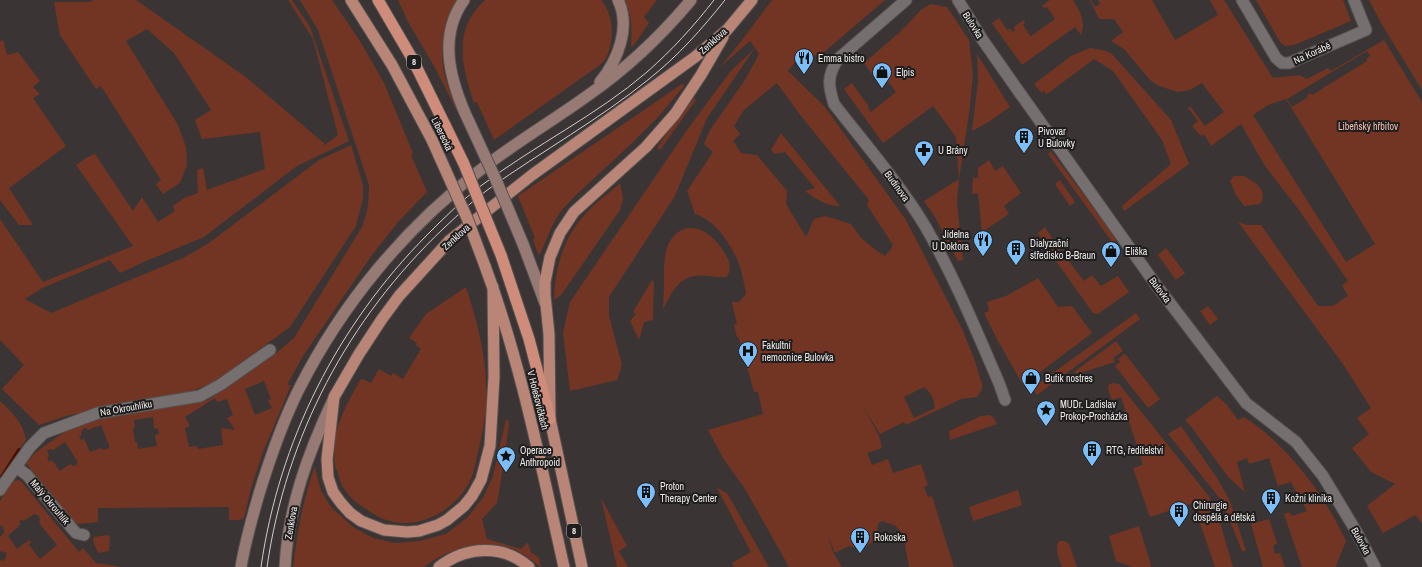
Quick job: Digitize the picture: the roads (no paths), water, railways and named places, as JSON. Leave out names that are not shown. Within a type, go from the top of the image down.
[{"type":"highway","name":"Liberecká","points":[[378,0],[413,60],[464,164],[513,288]]},
{"type":"highway","name":"V Holešovičkách","points":[[513,288],[529,339],[550,419]]},
{"type":"main road","name":"Liberecká","points":[[351,0],[392,65],[432,140],[466,218],[493,287]]},
{"type":"main road","points":[[464,0],[453,21],[449,37],[448,48],[450,70],[455,89],[523,244],[546,308]]},
{"type":"main road","points":[[588,96],[605,77],[621,43],[623,19],[618,0]]},
{"type":"main road","points":[[241,567],[250,527],[272,453],[299,390],[331,331],[381,265],[410,231],[436,206],[480,171],[588,96],[632,61],[669,26],[692,0]]},
{"type":"main road","name":"Zenklova","points":[[285,567],[288,537],[300,481],[316,436],[334,397],[359,354],[399,296],[450,240],[532,175],[695,57],[727,30],[752,0]]},
{"type":"main road","points":[[550,419],[549,334],[545,282],[554,245],[565,224],[574,212],[646,147],[675,114],[701,75],[727,30]]},
{"type":"main road","points":[[334,397],[328,441],[327,469],[333,492],[341,503],[361,520],[372,526],[395,532],[419,531],[450,518],[464,506],[472,496],[481,480],[490,446],[494,377],[493,287]]},
{"type":"main road","name":"V Holešovičkách","points":[[493,287],[522,382],[564,567]]},
{"type":"main road","name":"V Holešovičkách","points":[[550,419],[582,567]]},
{"type":"main road","points":[[439,567],[460,555],[482,550],[492,550],[510,555],[524,562],[529,567]]},
{"type":"street","name":"Budínova","points":[[906,0],[838,59],[829,78],[830,91],[834,104],[898,188],[932,238],[955,281],[1005,400]]},
{"type":"street","name":"Bulovka","points":[[958,0],[1012,83],[1154,282],[1246,403],[1296,442],[1323,476],[1356,531],[1375,567]]},
{"type":"street","name":"Na Korábě","points":[[1242,0],[1276,58],[1282,63],[1289,63],[1366,30],[1354,0]]},
{"type":"street","name":"Na Okrouhlíku","points":[[0,490],[30,447],[44,433],[98,413],[200,396],[220,385],[270,350]]},
{"type":"street","name":"Malý Okrouhlík","points":[[16,467],[27,475],[76,534],[84,535]]},
{"type":"waterway","points":[[0,480],[19,450]]},
{"type":"tram line","points":[[261,567],[270,520],[282,475],[298,431],[317,388],[340,347],[366,308],[395,270],[453,209],[475,191],[502,170],[608,102],[647,72],[682,38],[714,0]]},
{"type":"tram line","points":[[267,567],[276,519],[289,472],[306,426],[327,382],[351,341],[379,301],[410,263],[472,202],[510,174],[611,108],[649,79],[689,42],[725,0]]},
{"type":"place","name":"Emma bistro","points":[[804,75]]},
{"type":"place","name":"Elpis","points":[[882,89]]},
{"type":"place","name":"Pivovar U Bulovky","points":[[1024,154]]},
{"type":"place","name":"U Brány","points":[[924,167]]},
{"type":"place","name":"Jídelna U Doktora","points":[[983,257]]},
{"type":"place","name":"Dialyzační středisko B-Braun","points":[[1016,266]]},
{"type":"place","name":"Eliška","points":[[1111,268]]},
{"type":"place","name":"Fakultní nemocnice Bulovka","points":[[748,368]]},
{"type":"place","name":"Butik nostres","points":[[1031,395]]},
{"type":"place","name":"MUDr. Ladislav Prokop-Procházka","points":[[1046,427]]},
{"type":"place","name":"RTG, ředitelství","points":[[1092,467]]},
{"type":"place","name":"Operace Anthropoid","points":[[506,473]]},
{"type":"place","name":"Proton Therapy Center","points":[[646,509]]},
{"type":"place","name":"Kožní klinika","points":[[1271,515]]},
{"type":"place","name":"Chirurgie dospělá a dětská","points":[[1179,528]]},
{"type":"place","name":"Rokoska","points":[[860,554]]},
{"type":"park label","name":"Libeňský hřbitov","points":[[1368,126]]}]
